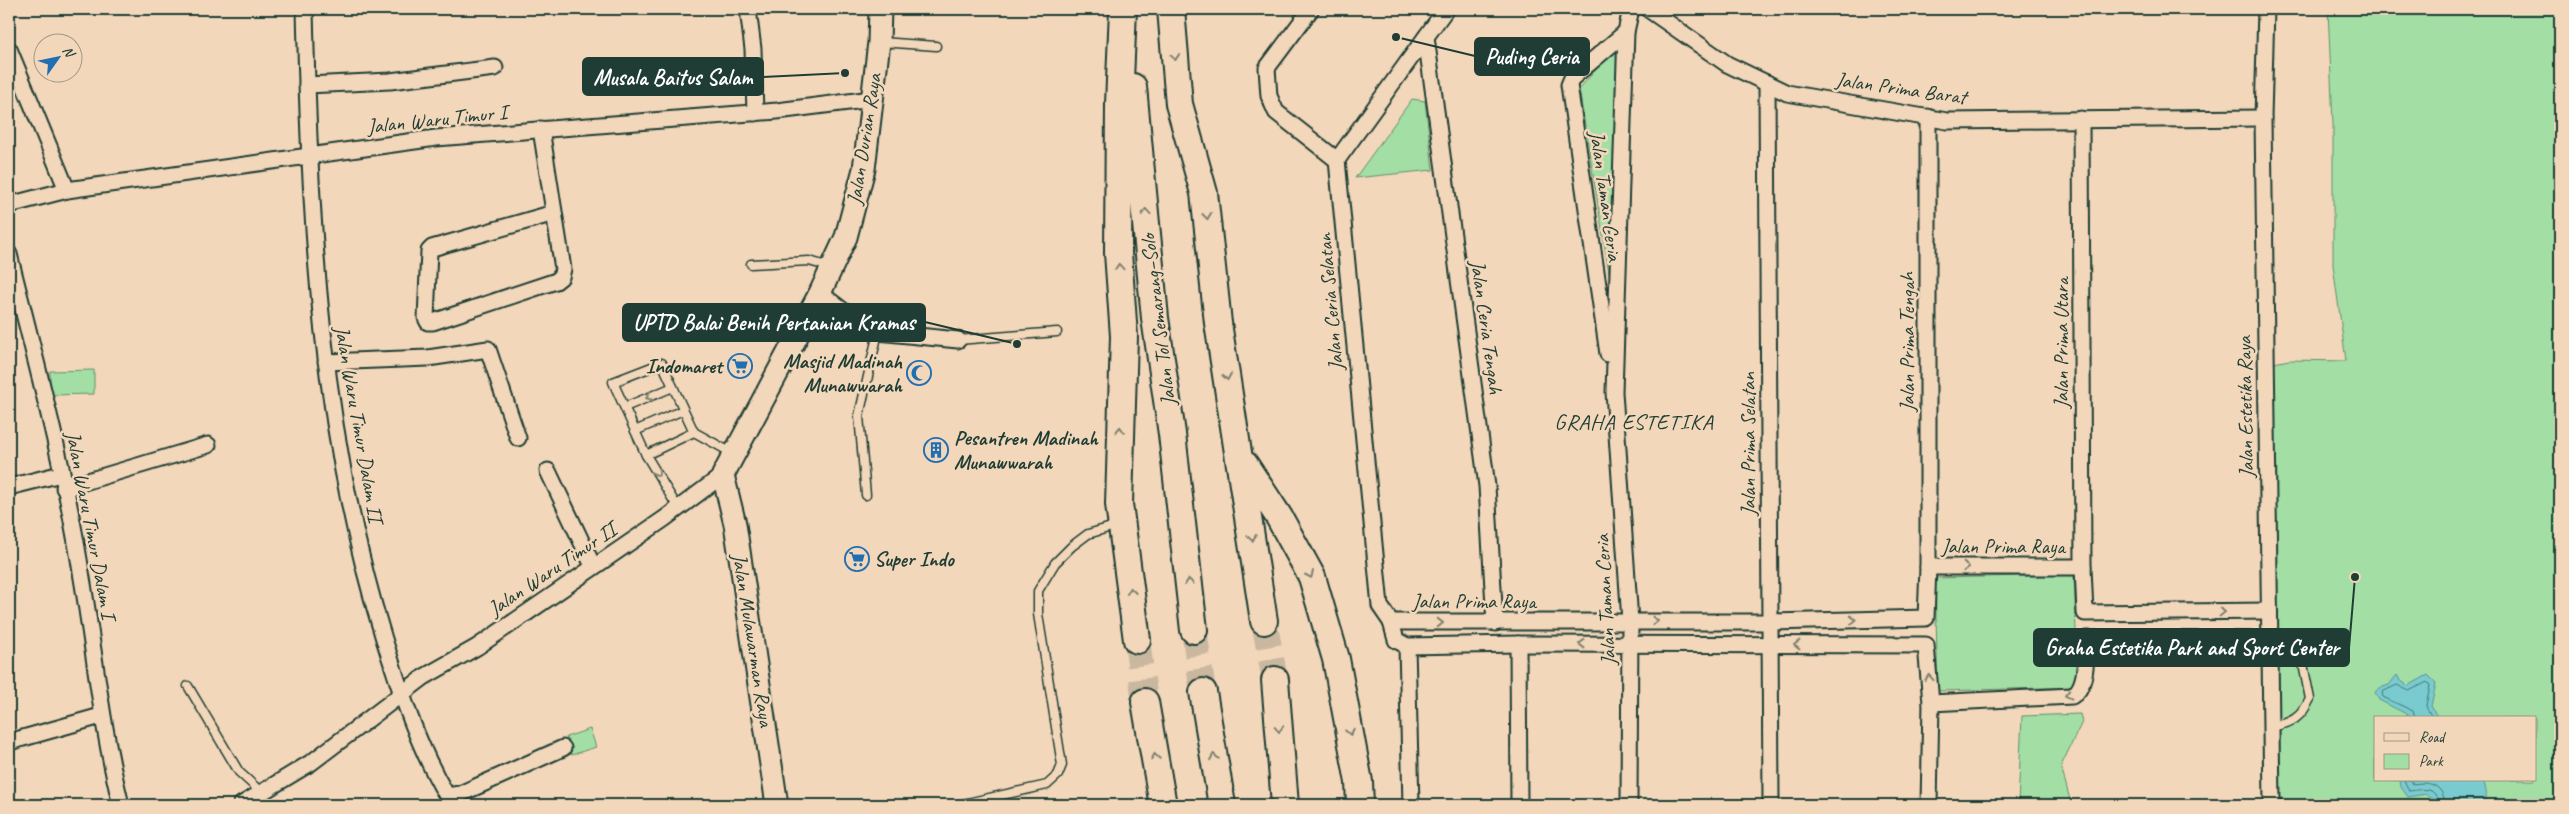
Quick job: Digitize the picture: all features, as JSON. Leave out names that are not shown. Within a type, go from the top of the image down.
[{"type":"highway","points":[[1124,9],[1118,253],[1124,336],[1118,474],[1122,524],[1137,640]]},
{"type":"highway","name":"Jalan Tol Semarang–Solo","points":[[1124,9],[1144,187],[1155,318],[1173,443],[1194,630]]},
{"type":"highway","points":[[1171,9],[1179,104],[1204,193],[1218,323],[1264,621]]},
{"type":"highway","points":[[1240,458],[1279,517],[1312,577],[1336,659],[1360,782],[1360,805]]},
{"type":"highway","points":[[1275,680],[1285,805]]},
{"type":"highway","points":[[1204,692],[1222,805]]},
{"type":"highway","points":[[1145,702],[1162,805]]},
{"type":"main road","name":"Jalan Durian Raya","points":[[723,475],[820,293],[846,237],[864,169],[879,42],[880,9]]},
{"type":"main road","name":"Jalan Mulawarman Raya","points":[[723,475],[736,524],[777,805]]},
{"type":"street","name":"Jalan Waru Timur Dalam II","points":[[305,9],[307,85],[312,155],[313,232],[326,362],[345,491],[375,609],[401,693]]},
{"type":"street","points":[[748,9],[753,48],[754,113]]},
{"type":"street","points":[[1310,9],[1267,68],[1269,96],[1276,112],[1337,160],[1446,9]]},
{"type":"street","name":"Jalan Taman Ceria","points":[[1614,392],[1626,32],[1631,9]]},
{"type":"street","name":"Jalan Prima Barat","points":[[1648,9],[1727,64],[1787,92],[1947,121],[2263,118]]},
{"type":"street","name":"Jalan Estetika Raya","points":[[2266,9],[2263,118],[2272,805]]},
{"type":"street","name":"Jalan Taman Ceria","points":[[1626,32],[1572,78],[1569,86],[1614,392],[1630,621],[1629,805]]},
{"type":"street","name":"Jalan Ceria Tengah","points":[[1426,37],[1487,486],[1495,623]]},
{"type":"street","points":[[9,49],[67,190]]},
{"type":"street","points":[[307,85],[390,81],[495,68]]},
{"type":"street","name":"Jalan Prima Selatan","points":[[1767,83],[1771,805]]},
{"type":"street","name":"Jalan Waru Timur I","points":[[9,205],[67,190],[436,138],[754,113],[872,99]]},
{"type":"street","name":"Jalan Prima Tengah","points":[[1928,117],[1928,567]]},
{"type":"street","name":"Jalan Prima Utara","points":[[2081,119],[2082,566]]},
{"type":"street","points":[[541,129],[563,269],[561,277],[556,281],[472,310],[428,322],[426,318],[428,262],[429,252],[432,248],[554,213]]},
{"type":"street","name":"Jalan Ceria Selatan","points":[[1337,160],[1380,606],[1391,622]]},
{"type":"street","name":"Jalan Waru Timur Dalam I","points":[[9,254],[49,414],[82,577],[101,716],[121,805]]},
{"type":"street","points":[[820,293],[859,323],[878,332],[958,340]]},
{"type":"street","points":[[326,362],[428,358],[488,349],[518,438]]},
{"type":"street","points":[[9,487],[62,481],[208,444]]},
{"type":"street","points":[[548,472],[593,566]]},
{"type":"street","name":"Jalan Waru Timur II","points":[[241,805],[312,762],[401,693],[424,677],[476,647],[723,475]]},
{"type":"street","name":"Jalan Prima Raya","points":[[2082,566],[2087,639],[2082,685],[2078,692],[2072,696],[1931,703],[1926,645],[1928,567],[2082,566]]},
{"type":"street","points":[[2085,613],[2269,611]]},
{"type":"street","name":"Jalan Prima Raya","points":[[1926,618],[1770,622],[1391,622],[1396,640],[1407,646],[1518,644],[1926,645]]},
{"type":"street","points":[[2087,639],[2269,645]]},
{"type":"street","points":[[1518,644],[1519,805]]},
{"type":"street","points":[[1407,646],[1412,805]]},
{"type":"street","points":[[401,693],[425,757],[447,801],[563,748]]},
{"type":"street","points":[[1929,805],[1931,703]]},
{"type":"street","points":[[9,742],[101,716]]},
{"type":"lane","points":[[879,42],[936,46]]},
{"type":"lane","points":[[751,264],[809,260],[830,268]]},
{"type":"lane","points":[[866,495],[859,416],[878,332]]},
{"type":"lane","points":[[958,340],[1057,332]]},
{"type":"lane","points":[[678,508],[646,455],[614,382],[662,364],[694,432],[734,454]]},
{"type":"lane","points":[[625,407],[673,387]]},
{"type":"lane","points":[[635,431],[683,410]]},
{"type":"lane","points":[[646,455],[694,432]]},
{"type":"lane","points":[[958,805],[1047,784],[1058,775],[1062,765],[1038,614],[1038,591],[1056,563],[1072,546],[1088,534],[1122,524]]},
{"type":"lane","points":[[2269,645],[2286,652],[2303,664],[2310,698],[2296,719],[2288,724],[2271,727]]},
{"type":"lane","points":[[188,686],[239,772],[262,792]]},
{"type":"green space","points":[[2328,9],[2560,9],[2560,805],[2279,805],[2274,363],[2289,360],[2346,361],[2333,265],[2333,124]]},
{"type":"green space","points":[[1611,52],[1618,58],[1615,309],[1579,89]]},
{"type":"green space","points":[[1412,99],[1425,101],[1433,170],[1355,178]]},
{"type":"green space","points":[[94,370],[94,394],[50,395],[50,371]]},
{"type":"green space","points":[[2074,575],[2078,687],[1938,691],[1935,578]]},
{"type":"green space","points":[[2080,714],[2082,722],[2061,766],[2070,800],[2077,805],[2018,805],[2022,716]]},
{"type":"green space","points":[[590,729],[596,747],[571,755],[566,737]]},
{"type":"water","points":[[2397,675],[2408,686],[2428,675],[2436,683],[2431,706],[2437,716],[2410,716],[2379,700],[2375,692],[2389,685]]},
{"type":"water","points":[[2400,782],[2484,782],[2486,799],[2484,805],[2434,805],[2433,799],[2426,794],[2408,797],[2401,787]]},
{"type":"tunnel","points":[[1264,621],[1275,680]]},
{"type":"tunnel","points":[[1194,630],[1203,692]]},
{"type":"tunnel","points":[[1137,640],[1145,702]]},
{"type":"place","name":"Puding Ceria","points":[[1396,37]]},
{"type":"place","name":"Musala Baitus Salam","points":[[845,73]]},
{"type":"place","name":"UPTD Balai Benih Pertanian Kramas","points":[[1017,344]]},
{"type":"place","name":"Indomaret","points":[[740,366]]},
{"type":"place","name":"Masjid Madinah Munawwarah","points":[[919,373]]},
{"type":"place","name":"Pesantren Madinah Munawwarah","points":[[936,450]]},
{"type":"place","name":"Super Indo","points":[[857,559]]},
{"type":"place","name":"Graha Estetika Park and Sport Center","points":[[2355,577]]},
{"type":"district","name":"GRAHA ESTETIKA","points":[[1634,421]]}]
